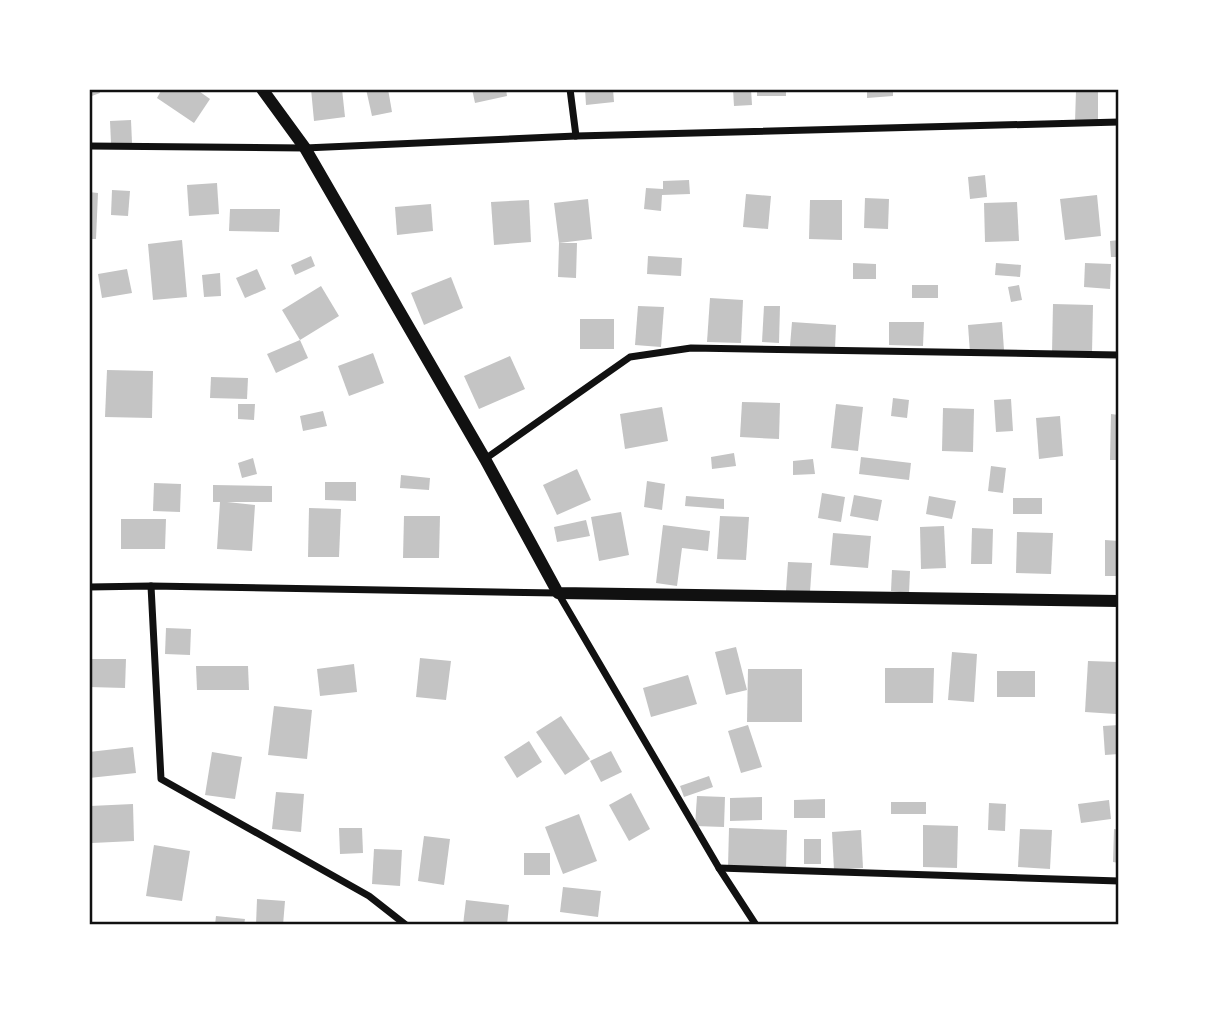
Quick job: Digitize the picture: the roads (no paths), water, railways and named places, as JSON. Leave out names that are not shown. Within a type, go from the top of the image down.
[{"type":"street","points":[[262,89],[305,148],[485,459],[558,593],[755,925]]},
{"type":"street","points":[[570,89],[576,135]]},
{"type":"street","points":[[89,146],[305,148],[576,135],[1119,122]]},
{"type":"street","points":[[485,459],[630,356],[691,348],[1119,355]]},
{"type":"street","points":[[150,586],[161,779],[369,896],[406,925]]},
{"type":"street","points":[[89,587],[1119,601]]},
{"type":"street","points":[[719,868],[1119,881]]}]
